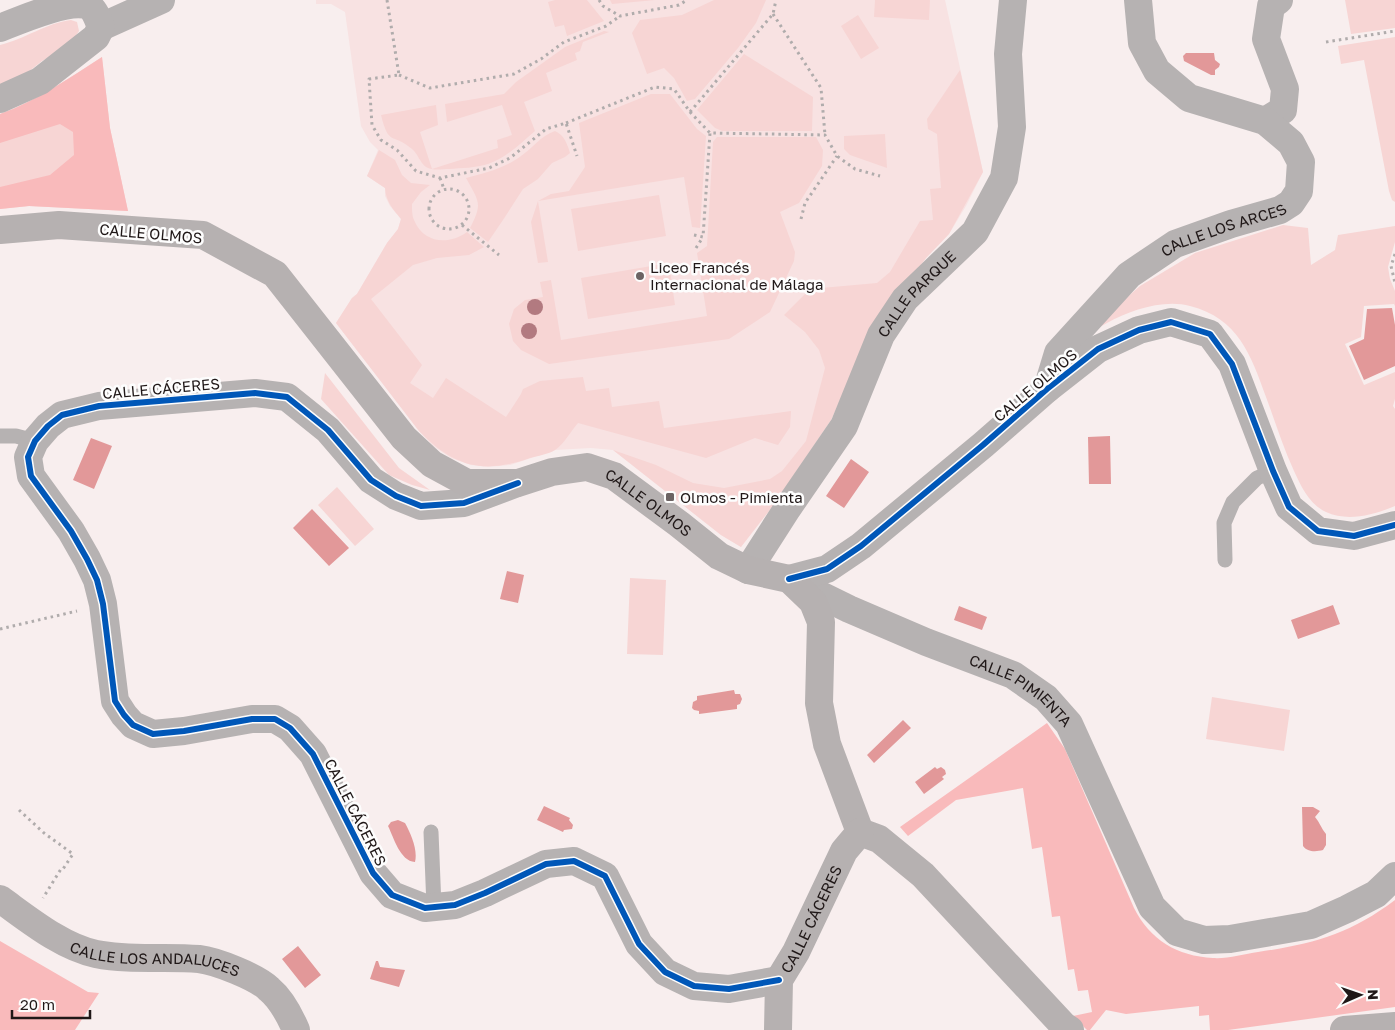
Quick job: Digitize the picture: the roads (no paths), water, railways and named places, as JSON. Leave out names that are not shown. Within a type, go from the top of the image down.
[{"type":"main road","name":"CALLE OLMOS","points":[[0,230],[59,225],[203,235],[275,274],[404,438],[432,464],[467,483],[518,483],[552,472],[587,467],[614,476],[719,556],[748,570],[789,579]]},
{"type":"main road","points":[[789,579],[813,602],[821,622],[819,703],[827,744],[860,832],[879,839],[923,875],[1064,1026],[1070,1030]]},
{"type":"main road","name":"CALLE CÁCERES","points":[[779,980],[796,952],[844,851],[860,832]]},
{"type":"main road","name":"CALLE LOS ANDALUCES","points":[[0,900],[52,936],[94,954],[126,959],[201,960],[240,972],[269,988],[289,1014],[296,1030]]},
{"type":"main road","points":[[778,1030],[779,980]]},
{"type":"main road","points":[[1344,1030],[1395,1026]]},
{"type":"street","points":[[0,99],[40,81],[96,37],[101,27],[161,0]]},
{"type":"street","name":"CALLE PARQUE","points":[[748,570],[844,426],[881,335],[905,299],[975,232],[1004,178],[1012,127],[1008,54],[1013,0]]},
{"type":"street","name":"CALLE LOS ARCES","points":[[1047,389],[1058,353],[1129,275],[1174,244],[1231,224],[1280,210],[1290,203],[1299,191],[1301,162],[1292,143],[1265,121],[1189,98],[1157,72],[1142,43],[1138,0]]},
{"type":"street","points":[[1265,121],[1283,110],[1285,89],[1266,39],[1271,6],[1279,0]]},
{"type":"street","points":[[0,28],[67,3],[87,5],[96,14],[101,27]]},
{"type":"street","name":"CALLE OLMOS","points":[[789,579],[827,569],[861,546],[984,445],[1047,389],[1098,350],[1139,330],[1171,322],[1210,334],[1232,364],[1273,471],[1289,507],[1318,531],[1354,536],[1395,525]]},
{"type":"street","name":"CALLE CÁCERES","points":[[518,483],[464,503],[421,506],[396,496],[371,480],[328,430],[287,397],[255,393],[99,406],[62,415],[48,426],[35,441],[28,457],[31,476],[71,532],[97,580],[103,604],[115,701],[133,725],[153,734],[252,719],[275,719],[290,728],[312,754],[374,873],[392,895],[425,908],[455,905],[485,894],[546,864],[574,861],[605,876],[640,944],[665,972],[694,986],[729,988],[779,980]]},
{"type":"street","name":"CALLE PIMIENTA","points":[[789,579],[926,642],[1013,675],[1046,698],[1069,724],[1152,907],[1177,932],[1204,940],[1230,939],[1310,925],[1376,894],[1395,876]]},
{"type":"lane","points":[[0,436],[16,436],[35,441]]},
{"type":"lane","points":[[1226,560],[1224,523],[1233,502],[1257,478],[1273,471]]},
{"type":"lane","points":[[431,832],[434,907]]},
{"type":"place","name":"Liceo Francés Internacional de Málaga","points":[[640,276]]},
{"type":"place","name":"Olmos - Pimienta","points":[[670,497]]}]
